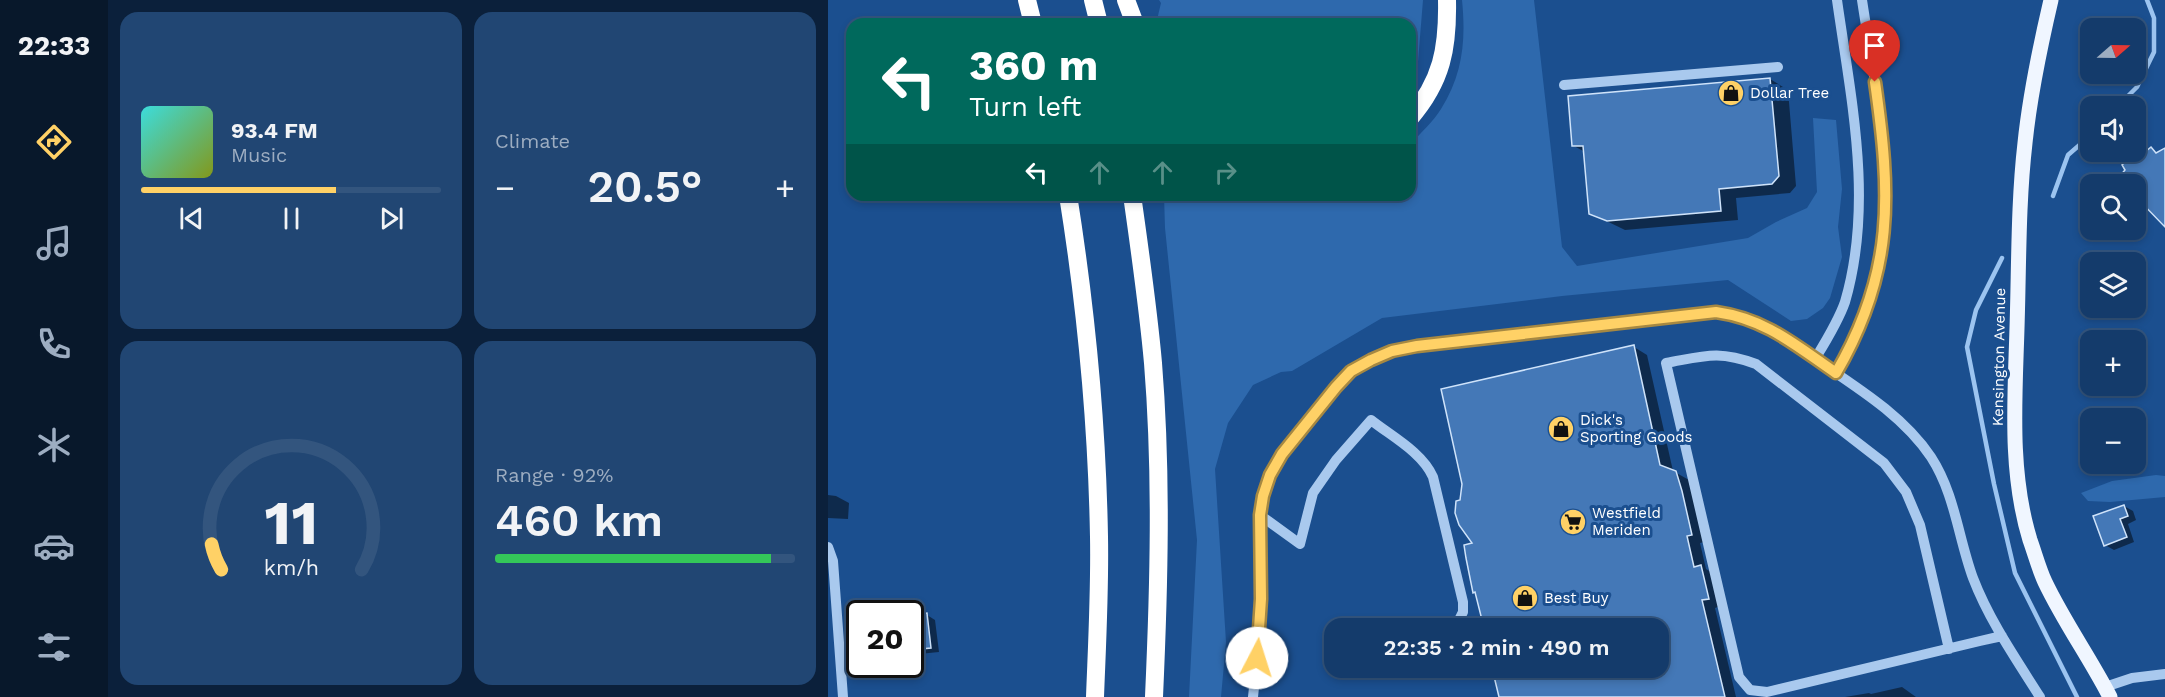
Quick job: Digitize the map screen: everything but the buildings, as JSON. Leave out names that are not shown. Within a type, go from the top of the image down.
[{"type":"highway","points":[[1027,0],[1032,18]]},
{"type":"highway","points":[[1093,0],[1098,18]]},
{"type":"highway","points":[[1126,0],[1133,18]]},
{"type":"highway","points":[[1416,110],[1430,91],[1442,64],[1447,37],[1447,0]]},
{"type":"highway","points":[[1069,201],[1084,319],[1097,474],[1099,554],[1095,697]]},
{"type":"highway","points":[[1133,201],[1148,318],[1156,429],[1158,560],[1154,697]]},
{"type":"main road","name":"Kensington Avenue","points":[[2051,0],[2031,95],[2021,194],[2015,386],[2018,473],[2030,538],[2045,582],[2107,692]]},
{"type":"street","points":[[1815,359],[1832,331],[1844,303],[1854,257],[1858,217],[1857,147],[1837,0]]},
{"type":"street","points":[[1836,373],[1854,342],[1876,283],[1884,219],[1886,184],[1884,144],[1862,0]]},
{"type":"street","points":[[1564,86],[1778,67]]},
{"type":"street","points":[[1253,697],[1260,629],[1260,515],[1263,496],[1270,475],[1282,454],[1351,371],[1392,351],[1417,346],[1716,312],[1736,315],[1774,331],[1898,419],[1931,457],[1944,480],[1954,507],[1974,579],[2002,636],[2040,697]]},
{"type":"street","points":[[1949,649],[1920,525],[1906,492],[1884,463],[1756,364],[1736,356],[1714,354],[1666,363],[1739,677],[1750,690],[1767,692],[1949,649],[2002,636]]},
{"type":"street","points":[[1260,515],[1300,544],[1313,492],[1336,460],[1371,420],[1420,458],[1433,477],[1462,602],[1463,612],[1460,618]]},
{"type":"street","points":[[828,547],[833,561],[843,697]]},
{"type":"street","points":[[2107,692],[2132,678],[2165,674]]},
{"type":"shaded area","points":[[1159,0],[1423,0],[1417,74],[1416,18],[1157,18],[1161,3]]},
{"type":"shaded area","points":[[1462,0],[1534,0],[1562,247],[1577,266],[1748,238],[1807,208],[1817,192],[1813,118],[1836,120],[1842,189],[1838,227],[1842,257],[1830,298],[1823,308],[1807,319],[1791,321],[1728,280],[1562,296],[1382,318],[1292,371],[1281,372],[1253,385],[1228,423],[1215,469],[1226,642],[1221,697],[1189,697],[1197,540],[1164,201],[1416,201],[1416,138],[1441,109],[1454,83],[1461,56],[1464,29]]},
{"type":"shaded area","points":[[2156,475],[2165,476],[2165,497],[2110,502],[2088,501],[2081,493],[2112,481]]},
{"type":"waterway","points":[[2128,96],[2137,87],[2154,52],[2154,18],[2147,0]]},
{"type":"waterway","points":[[2053,196],[2068,155],[2080,145]]},
{"type":"waterway","points":[[2002,258],[1976,310],[1967,347],[1994,484],[2015,573],[2077,697]]},
{"type":"place","name":"Dollar Tree","points":[[1731,93]]},
{"type":"place","name":"Dick's Sporting Goods","points":[[1561,429]]},
{"type":"place","name":"Westfield Meriden","points":[[1573,522]]},
{"type":"place","name":"Best Buy","points":[[1525,598]]},
{"type":"route","points":[[1257,658],[1261,599],[1260,515],[1270,475],[1282,454],[1336,387],[1351,371],[1371,360],[1392,351],[1417,346],[1716,312],[1736,315],[1774,331],[1836,373],[1854,342],[1866,312],[1876,283],[1882,250],[1886,184],[1884,144],[1875,82]]}]
